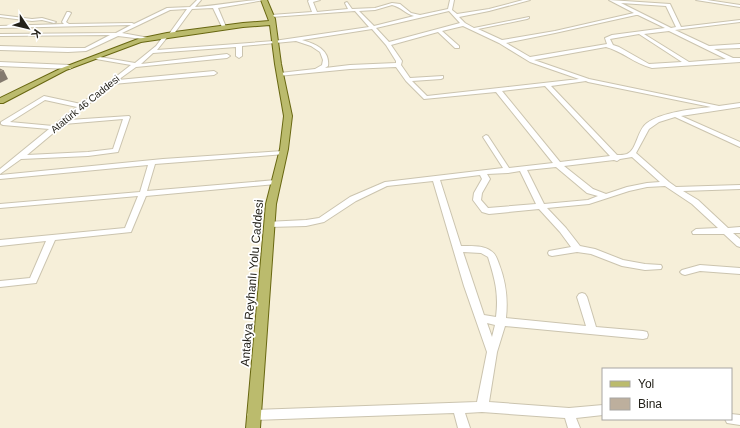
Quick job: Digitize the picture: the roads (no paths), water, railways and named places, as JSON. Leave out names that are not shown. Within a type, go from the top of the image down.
[{"type":"main road","name":"Antakya Reyhanlı Yolu Caddesi","points":[[253,428],[271,204],[283,152],[288,112],[280,75],[271,19],[263,0]]},
{"type":"main road","points":[[2,99],[70,67],[135,42],[169,34],[271,19]]},
{"type":"street","name":"Atatürk 46 Caddesi","points":[[0,172],[21,157],[54,128],[133,65],[152,52],[199,0]]},
{"type":"street","points":[[0,48],[68,50],[86,49],[135,24],[169,9],[215,7],[263,0]]},
{"type":"street","points":[[315,13],[310,1],[318,0]]},
{"type":"street","points":[[450,10],[452,0]]},
{"type":"street","points":[[455,16],[489,10],[524,0]]},
{"type":"street","points":[[698,0],[740,6]]},
{"type":"street","points":[[734,0],[740,3]]},
{"type":"street","points":[[613,1],[636,14],[732,60]]},
{"type":"street","points":[[613,1],[668,5],[679,28]]},
{"type":"street","points":[[347,3],[351,10]]},
{"type":"street","points":[[271,19],[315,13],[351,10],[357,11],[381,8],[392,4],[398,5],[410,14],[420,16]]},
{"type":"street","points":[[215,7],[224,27]]},
{"type":"street","points":[[450,10],[463,24],[501,42],[529,59],[588,80],[712,107],[740,105]]},
{"type":"street","points":[[152,52],[274,42],[372,28],[450,10]]},
{"type":"street","points":[[357,11],[388,44],[399,61],[398,65],[408,80],[426,98],[588,80]]},
{"type":"street","points":[[66,23],[69,13]]},
{"type":"street","points":[[501,42],[636,14]]},
{"type":"street","points":[[0,16],[66,23]]},
{"type":"street","points":[[474,29],[527,18]]},
{"type":"street","points":[[0,20],[8,26]]},
{"type":"street","points":[[611,46],[607,38],[740,21]]},
{"type":"street","points":[[0,27],[66,23],[135,24]]},
{"type":"street","points":[[388,44],[463,24]]},
{"type":"street","points":[[0,34],[8,26]]},
{"type":"street","points":[[439,31],[457,47]]},
{"type":"street","points":[[640,33],[687,63]]},
{"type":"street","points":[[0,34],[117,34],[149,39]]},
{"type":"street","points":[[295,39],[318,48],[325,55],[327,60],[325,66],[314,71]]},
{"type":"street","points":[[239,45],[239,56]]},
{"type":"street","points":[[529,59],[598,46],[611,46],[647,65],[652,66],[740,60]]},
{"type":"street","points":[[708,48],[740,46]]},
{"type":"street","points":[[96,57],[133,65],[227,56]]},
{"type":"street","points":[[0,64],[70,67]]},
{"type":"street","points":[[280,75],[398,65]]},
{"type":"street","points":[[112,82],[214,72]]},
{"type":"street","points":[[408,80],[441,77]]},
{"type":"street","points":[[546,84],[617,159]]},
{"type":"street","points":[[498,90],[559,165],[590,191],[606,196]]},
{"type":"street","points":[[3,124],[44,98],[82,106]]},
{"type":"street","points":[[269,224],[306,223],[321,220],[353,199],[385,184],[617,159],[633,154],[638,148],[643,132],[649,124],[664,118],[712,107]]},
{"type":"street","points":[[724,107],[740,112]]},
{"type":"street","points":[[676,115],[740,145]]},
{"type":"street","points":[[21,157],[88,154],[116,151],[127,117],[62,122]]},
{"type":"street","points":[[3,124],[54,128]]},
{"type":"street","points":[[486,138],[508,171]]},
{"type":"street","points":[[0,177],[152,162],[283,152]]},
{"type":"street","points":[[633,154],[666,184],[695,202],[740,244]]},
{"type":"street","points":[[0,243],[128,230],[143,193],[152,162]]},
{"type":"street","points":[[523,169],[541,206],[563,230],[577,249]]},
{"type":"street","points":[[484,173],[486,179],[478,192],[477,200],[485,210],[498,211],[589,202],[646,185],[666,184]]},
{"type":"street","points":[[436,179],[492,352]]},
{"type":"street","points":[[0,206],[276,182]]},
{"type":"street","points":[[676,189],[740,187]]},
{"type":"street","points":[[696,232],[740,230]]},
{"type":"street","points":[[0,284],[33,281],[52,238]]},
{"type":"street","points":[[458,249],[483,250],[490,253],[501,285],[501,322],[498,340],[492,352],[482,407]]},
{"type":"street","points":[[552,252],[577,249],[592,251],[622,263],[645,267],[658,267]]},
{"type":"street","points":[[685,272],[700,268],[740,271]]},
{"type":"street","points":[[582,297],[592,330]]},
{"type":"street","points":[[480,318],[501,322],[643,335]]},
{"type":"street","points":[[253,415],[482,407],[569,413],[602,410]]},
{"type":"street","points":[[458,409],[464,428]]},
{"type":"street","points":[[569,413],[574,428]]}]
